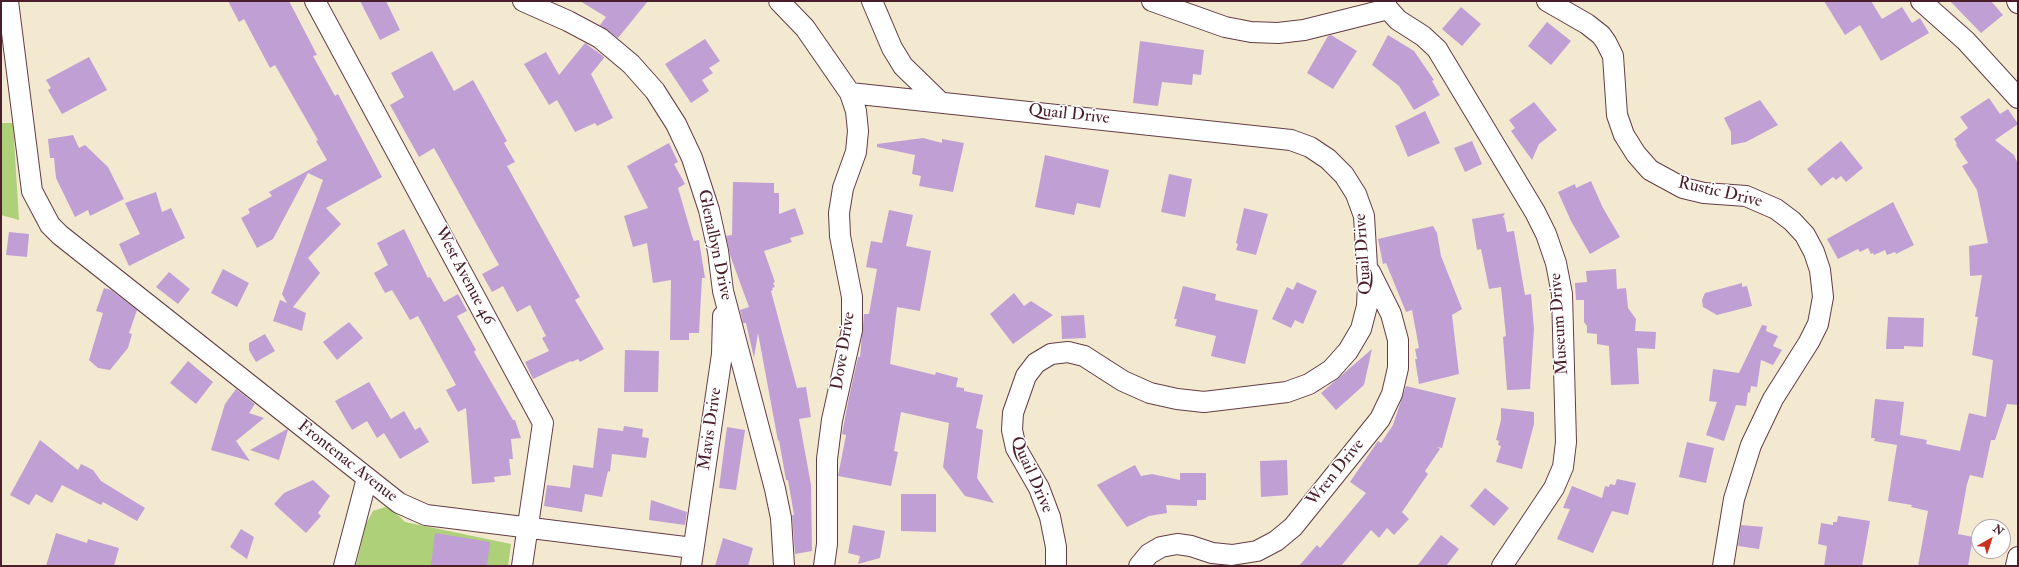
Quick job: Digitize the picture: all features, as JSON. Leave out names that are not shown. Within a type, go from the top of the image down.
[{"type":"street","name":"Frontenac Avenue","points":[[8,1],[32,191],[50,224],[60,235],[399,503],[426,515],[528,527],[692,557]]},
{"type":"street","name":"West Avenue 46","points":[[315,1],[543,423],[522,566]]},
{"type":"street","name":"Glenalbyn Drive","points":[[523,1],[568,21],[600,38],[631,64],[655,91],[676,124],[692,158],[709,210],[718,250],[723,291],[775,489],[781,518],[784,566]]},
{"type":"street","points":[[779,1],[805,28],[850,92]]},
{"type":"street","points":[[872,1],[892,48],[903,66],[940,102]]},
{"type":"street","points":[[1152,1],[1225,27],[1251,32],[1271,33],[1304,30],[1386,5]]},
{"type":"street","name":"Rustic Drive","points":[[1548,1],[1587,24],[1601,35],[1606,42],[1613,56],[1617,115],[1624,135],[1636,154],[1650,170],[1683,188],[1704,193],[1746,196],[1776,209],[1792,221],[1805,236],[1814,252],[1820,270],[1823,297],[1818,324],[1809,342],[1773,399],[1751,445],[1734,499],[1724,566]]},
{"type":"street","points":[[1921,1],[1966,41],[2018,98]]},
{"type":"street","name":"Museum Drive","points":[[1386,5],[1398,20],[1423,36],[1437,49],[1535,212],[1546,234],[1556,263],[1562,301],[1566,442],[1563,467],[1554,488],[1502,566]]},
{"type":"street","name":"Quail Drive","points":[[850,92],[1291,140],[1310,147],[1328,159],[1344,175],[1356,194],[1364,216],[1367,258],[1367,306],[1361,329],[1348,351],[1331,370],[1309,384],[1287,392],[1225,400],[1204,402],[1177,400],[1150,393],[1123,381],[1084,356],[1068,352],[1051,354],[1036,363],[1026,376],[1014,413],[1012,430],[1016,448],[1040,488],[1050,517],[1056,547],[1056,566]]},
{"type":"street","name":"Dove Drive","points":[[824,566],[827,544],[827,459],[832,420],[852,330],[852,297],[840,236],[839,213],[843,188],[856,152],[858,131],[856,111],[850,92]]},
{"type":"street","name":"Wren Drive","points":[[1139,566],[1149,554],[1161,547],[1177,544],[1191,546],[1212,553],[1232,555],[1257,551],[1276,541],[1293,527],[1380,419],[1394,387],[1398,368],[1398,340],[1391,314],[1371,276],[1367,258]]},
{"type":"street","name":"Mavis Drive","points":[[692,557],[722,354],[723,291]]},
{"type":"street","points":[[344,566],[367,478]]},
{"type":"street","points":[[2016,566],[2018,557]]},
{"type":"green space","points":[[1,123],[13,123],[19,220],[1,215]]},
{"type":"green space","points":[[385,507],[396,513],[405,522],[511,544],[508,566],[356,566],[366,524],[373,511]]},
{"type":"building","points":[[228,1],[289,1],[317,55],[313,56],[335,96],[338,94],[382,177],[326,208],[341,224],[308,258],[320,273],[293,307],[306,313],[302,331],[273,321],[280,300],[287,303],[282,294],[323,180],[308,173],[273,239],[257,248],[241,218],[250,213],[248,209],[272,196],[269,192],[327,160],[316,141],[318,140],[275,65],[270,68],[244,19],[239,22]]},
{"type":"building","points":[[360,1],[386,1],[400,30],[380,40]]},
{"type":"building","points":[[580,1],[648,1],[618,38],[600,25],[606,17]]},
{"type":"building","points":[[1824,1],[1871,1],[1882,19],[1902,7],[1912,23],[1920,18],[1929,33],[1881,61],[1860,25],[1845,35]]},
{"type":"building","points":[[1950,1],[1991,1],[2003,15],[1981,33]]},
{"type":"building","points":[[1461,7],[1481,24],[1462,46],[1442,29]]},
{"type":"building","points":[[1547,22],[1571,41],[1551,65],[1528,46]]},
{"type":"building","points":[[1331,35],[1357,51],[1333,89],[1307,73],[1328,36]]},
{"type":"building","points":[[1388,35],[1414,51],[1434,80],[1432,81],[1440,95],[1414,110],[1399,86],[1372,65]]},
{"type":"building","points":[[705,39],[720,61],[709,68],[713,73],[702,80],[709,91],[691,103],[665,64]]},
{"type":"building","points":[[1140,41],[1204,50],[1201,75],[1193,74],[1192,85],[1162,82],[1158,106],[1133,103]]},
{"type":"building","points":[[585,43],[604,58],[591,74],[613,118],[597,126],[595,123],[575,132],[557,100],[549,105],[524,64],[546,52],[559,75]]},
{"type":"building","points":[[432,51],[454,91],[473,80],[507,141],[504,143],[515,162],[507,166],[580,297],[575,300],[604,349],[580,362],[578,359],[572,362],[571,361],[533,379],[525,362],[549,351],[542,338],[546,336],[530,305],[517,312],[503,286],[492,292],[482,274],[499,265],[434,148],[419,157],[390,105],[404,97],[391,73]]},
{"type":"building","points":[[89,57],[107,90],[62,114],[48,90],[51,88],[46,80]]},
{"type":"building","points":[[1989,98],[2000,114],[2008,109],[2018,124],[1995,140],[2014,155],[2018,164],[2018,405],[2007,404],[1995,440],[1991,440],[1983,478],[1970,475],[1967,484],[1958,534],[1971,537],[1971,549],[1968,566],[1918,566],[1928,511],[1911,507],[1912,505],[1888,501],[1897,445],[1874,441],[1875,438],[1871,438],[1875,399],[1904,402],[1900,435],[1927,440],[1926,444],[1960,451],[1969,413],[1986,417],[1993,360],[1972,355],[1978,317],[1975,317],[1982,275],[1970,276],[1969,246],[1988,243],[1977,190],[1962,166],[1968,163],[1956,145],[1957,144],[1954,139],[1968,128],[1960,117]]},
{"type":"building","points":[[1760,100],[1778,125],[1746,142],[1731,145],[1731,132],[1724,118]]},
{"type":"building","points":[[1534,102],[1557,130],[1539,144],[1532,160],[1511,131],[1515,128],[1509,120]]},
{"type":"building","points":[[1425,111],[1440,143],[1408,157],[1395,126]]},
{"type":"building","points":[[73,135],[79,148],[85,145],[108,167],[124,199],[90,216],[88,210],[75,217],[56,178],[54,158],[50,158],[48,139]]},
{"type":"building","points":[[923,138],[942,143],[942,139],[964,143],[953,192],[919,186],[921,176],[912,174],[915,155],[877,147],[877,144]]},
{"type":"building","points":[[1472,141],[1482,164],[1465,172],[1454,148]]},
{"type":"building","points":[[1841,141],[1863,168],[1846,182],[1841,176],[1836,180],[1833,177],[1821,186],[1807,169]]},
{"type":"building","points":[[669,143],[678,162],[674,164],[685,184],[678,188],[694,241],[699,240],[705,278],[702,278],[699,333],[689,333],[689,340],[670,340],[671,280],[653,283],[647,243],[633,247],[624,216],[648,208],[627,166]]},
{"type":"building","points":[[1045,155],[1109,170],[1100,208],[1077,203],[1074,215],[1035,207]]},
{"type":"building","points":[[1169,174],[1192,179],[1185,217],[1161,212]]},
{"type":"building","points":[[1591,181],[1603,208],[1620,237],[1590,254],[1571,221],[1558,192],[1575,184],[1576,188]]},
{"type":"building","points":[[733,182],[774,183],[774,193],[779,193],[779,214],[795,208],[804,234],[790,238],[792,242],[764,251],[775,282],[773,283],[775,287],[772,288],[773,290],[771,291],[797,388],[806,387],[811,417],[799,419],[811,485],[812,551],[795,554],[792,515],[794,515],[788,480],[786,480],[779,440],[778,441],[758,333],[754,358],[746,323],[743,323],[740,310],[749,307],[730,255],[726,236],[732,235]]},
{"type":"building","points":[[156,192],[162,212],[171,208],[185,238],[129,266],[119,244],[140,234],[125,203]]},
{"type":"building","points":[[1893,202],[1914,245],[1896,254],[1895,252],[1887,255],[1885,250],[1874,255],[1873,253],[1871,254],[1868,248],[1860,252],[1858,249],[1838,259],[1827,239]]},
{"type":"building","points":[[1244,208],[1268,214],[1256,255],[1236,250],[1238,244],[1236,243]]},
{"type":"building","points":[[889,210],[913,215],[906,246],[931,251],[920,311],[897,307],[890,364],[935,375],[936,372],[958,378],[956,387],[964,388],[964,391],[983,395],[976,428],[983,430],[977,478],[994,503],[965,496],[943,467],[949,423],[901,412],[894,451],[898,452],[891,486],[838,476],[846,435],[842,434],[858,357],[860,357],[864,314],[869,314],[877,269],[866,267],[871,241],[882,243]]},
{"type":"building","points":[[1505,213],[1502,218],[1504,217],[1507,232],[1514,231],[1525,295],[1531,294],[1534,329],[1530,389],[1507,390],[1503,337],[1506,336],[1501,287],[1489,289],[1481,249],[1477,250],[1472,219]]},
{"type":"building","points":[[1433,226],[1437,233],[1441,256],[1462,309],[1452,315],[1459,374],[1419,384],[1415,349],[1419,348],[1412,310],[1406,312],[1386,263],[1383,264],[1378,239]]},
{"type":"building","points":[[404,229],[428,278],[430,277],[444,302],[458,294],[467,311],[457,316],[476,350],[474,352],[513,420],[515,420],[521,438],[511,439],[513,459],[509,459],[511,475],[494,477],[495,482],[472,484],[466,408],[458,412],[446,390],[456,385],[418,316],[410,320],[392,290],[385,293],[374,273],[388,265],[377,243]]},
{"type":"building","points":[[9,232],[29,234],[27,257],[6,255]]},
{"type":"building","points":[[223,269],[249,283],[237,307],[211,293]]},
{"type":"building","points":[[1616,269],[1617,289],[1626,288],[1628,308],[1636,319],[1635,331],[1656,332],[1655,349],[1637,348],[1639,384],[1611,385],[1609,346],[1597,344],[1597,334],[1587,333],[1587,326],[1584,322],[1584,300],[1576,300],[1575,283],[1587,282],[1586,271]]},
{"type":"building","points":[[169,272],[190,289],[178,304],[156,287]]},
{"type":"building","points":[[1297,282],[1317,291],[1303,324],[1295,320],[1291,328],[1272,319],[1287,287],[1293,290]]},
{"type":"building","points":[[1742,283],[1742,287],[1747,286],[1752,306],[1717,315],[1703,307],[1702,300],[1705,293]]},
{"type":"building","points":[[1183,286],[1216,294],[1215,300],[1258,310],[1245,364],[1211,356],[1216,336],[1175,326],[1177,319],[1174,319]]},
{"type":"building","points":[[104,288],[111,290],[137,310],[129,333],[132,334],[128,348],[110,370],[98,368],[89,360],[103,313],[96,311]]},
{"type":"building","points":[[1014,293],[1024,306],[1031,301],[1053,315],[1013,344],[990,314]]},
{"type":"building","points":[[1084,315],[1086,338],[1062,339],[1061,316]]},
{"type":"building","points":[[1888,317],[1924,318],[1923,347],[1904,346],[1904,349],[1886,349]]},
{"type":"building","points":[[349,322],[363,338],[337,360],[323,342]]},
{"type":"building","points":[[1762,325],[1767,326],[1766,331],[1778,336],[1773,346],[1782,350],[1773,365],[1761,360],[1757,387],[1751,386],[1750,393],[1748,392],[1746,406],[1736,405],[1724,441],[1706,435],[1717,402],[1709,401],[1713,369],[1739,373]]},
{"type":"building","points":[[265,334],[275,351],[256,362],[249,350],[249,343]]},
{"type":"building","points":[[1372,349],[1364,385],[1336,410],[1321,393]]},
{"type":"building","points":[[625,350],[659,351],[658,392],[624,392]]},
{"type":"building","points":[[188,361],[213,382],[196,404],[170,383]]},
{"type":"building","points":[[369,382],[391,419],[404,411],[415,430],[420,427],[429,442],[400,459],[384,433],[377,438],[367,421],[352,430],[335,401]]},
{"type":"building","points":[[1406,386],[1456,398],[1442,448],[1437,447],[1440,449],[1425,471],[1428,474],[1402,512],[1409,519],[1394,535],[1387,528],[1379,538],[1371,530],[1341,566],[1299,566],[1317,545],[1320,548],[1366,493],[1350,482],[1378,441],[1381,443],[1393,425]]},
{"type":"building","points":[[236,389],[255,404],[249,413],[264,418],[236,441],[250,461],[211,450],[225,404]]},
{"type":"building","points":[[1501,408],[1534,412],[1534,424],[1522,469],[1496,462],[1501,446],[1498,445],[1499,441],[1496,440],[1501,420]]},
{"type":"building","points":[[624,426],[643,429],[642,437],[649,438],[646,458],[612,454],[610,472],[608,471],[602,497],[585,494],[582,512],[544,506],[547,485],[570,488],[573,465],[593,468],[598,428],[623,431]]},
{"type":"building","points":[[727,427],[745,430],[736,490],[719,488]]},
{"type":"building","points":[[287,429],[288,430],[279,460],[250,450]]},
{"type":"building","points":[[40,440],[78,470],[81,464],[93,470],[101,481],[145,508],[137,521],[103,502],[101,505],[62,485],[52,503],[36,494],[29,505],[10,495]]},
{"type":"building","points":[[1687,442],[1714,448],[1706,483],[1679,477]]},
{"type":"building","points":[[1287,460],[1288,495],[1261,497],[1260,461]]},
{"type":"building","points":[[1135,465],[1141,476],[1152,474],[1180,480],[1180,473],[1206,473],[1206,500],[1197,500],[1197,506],[1166,505],[1167,513],[1149,516],[1127,527],[1097,485]]},
{"type":"building","points":[[1617,479],[1636,483],[1628,515],[1612,511],[1593,553],[1557,539],[1570,509],[1563,508],[1572,486],[1602,498],[1605,486],[1609,487],[1610,484],[1615,485]]},
{"type":"building","points":[[313,480],[330,496],[318,513],[321,516],[306,533],[274,504],[284,493]]},
{"type":"building","points":[[1485,488],[1509,508],[1494,526],[1470,506]]},
{"type":"building","points":[[901,494],[936,494],[936,532],[901,531]]},
{"type":"building","points":[[651,500],[687,512],[685,525],[649,520]]},
{"type":"building","points":[[1838,516],[1870,521],[1862,566],[1824,566],[1827,546],[1818,544],[1821,523],[1833,525],[1833,522],[1837,522]]},
{"type":"building","points":[[853,525],[885,531],[880,558],[858,564],[860,556],[848,553]]},
{"type":"building","points":[[1741,525],[1763,527],[1759,549],[1738,546]]},
{"type":"building","points":[[241,529],[254,537],[247,559],[230,547]]},
{"type":"building","points":[[56,533],[87,543],[88,539],[119,548],[114,566],[46,566]]},
{"type":"building","points":[[435,533],[490,542],[487,566],[431,566]]},
{"type":"building","points":[[1441,535],[1459,549],[1446,566],[1417,566]]},
{"type":"building","points":[[723,538],[753,548],[748,566],[715,566]]}]
